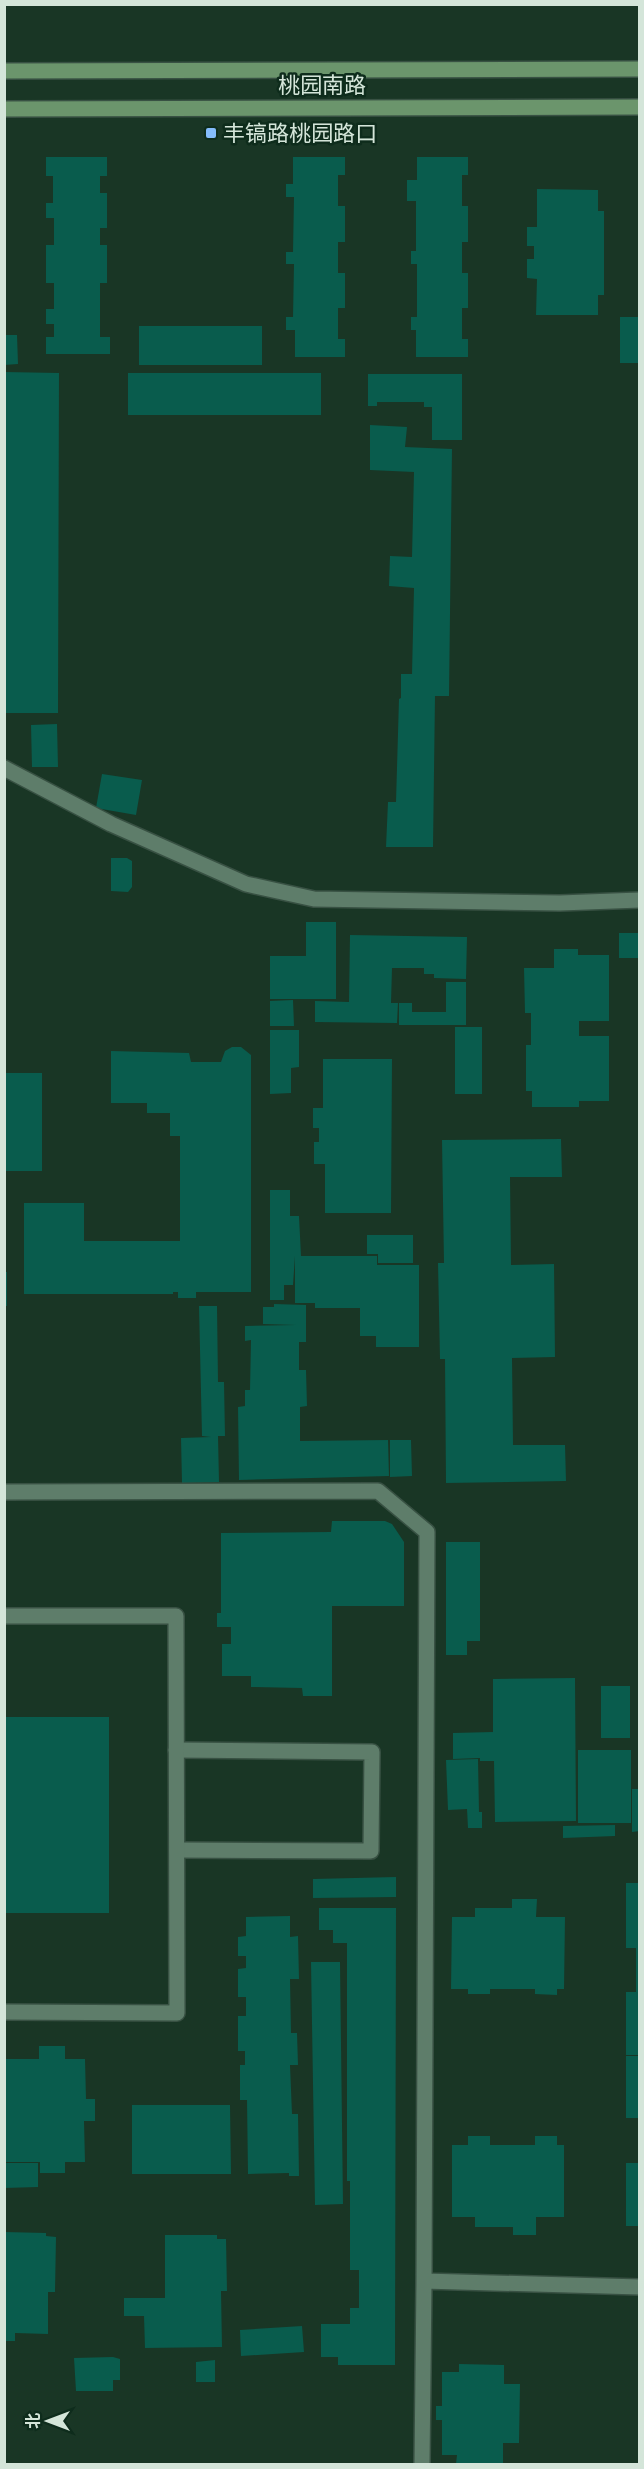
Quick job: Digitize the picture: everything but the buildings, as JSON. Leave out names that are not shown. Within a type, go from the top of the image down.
[{"type":"main road","name":"桃园南路","points":[[4,71],[639,69]]},
{"type":"main road","name":"桃园南路","points":[[4,109],[639,106]]},
{"type":"street","points":[[4,768],[111,824],[246,884],[314,899],[560,903],[639,900]]},
{"type":"street","points":[[4,1492],[378,1491],[427,1532],[422,2464]]},
{"type":"street","points":[[4,1616],[176,1616],[177,2013],[4,2012]]},
{"type":"street","points":[[176,1750],[372,1752],[371,1851],[177,1850]]},
{"type":"street","points":[[424,2281],[639,2287]]},
{"type":"place","name":"丰镐路桃园路口","points":[[211,133]]}]
